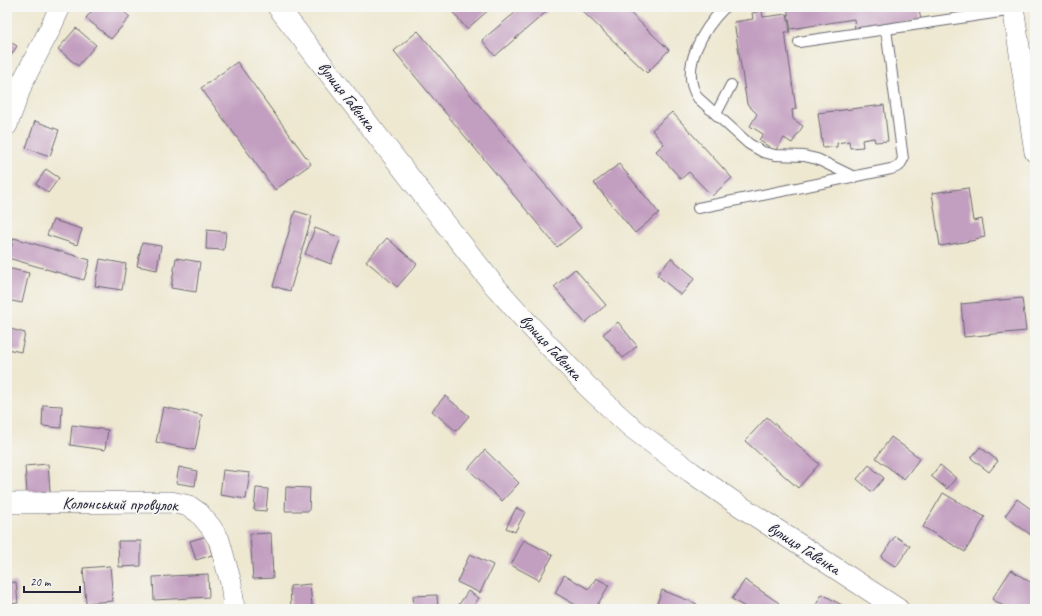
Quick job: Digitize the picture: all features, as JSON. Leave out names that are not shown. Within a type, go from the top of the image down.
[{"type":"street","points":[[7,125],[23,81],[49,32],[60,7]]},
{"type":"street","name":"вулиця Гавенка","points":[[278,7],[493,284],[587,386],[631,426],[691,472],[734,502],[898,609]]},
{"type":"street","points":[[1013,8],[1035,152]]},
{"type":"street","name":"Колонський провулок","points":[[7,503],[171,502],[189,506],[210,526],[219,540],[231,583],[234,609]]},
{"type":"lane","points":[[725,7],[714,18],[700,40],[691,64],[690,80],[698,98],[749,144],[763,152],[775,156],[804,156],[817,159],[854,176]]},
{"type":"lane","points":[[799,42],[1013,8]]},
{"type":"lane","points":[[698,208],[891,169],[899,166],[903,159],[886,29]]},
{"type":"lane","points":[[716,114],[732,85]]},
{"type":"building","points":[[95,7],[118,7],[130,17],[111,39],[86,18]]},
{"type":"building","points":[[448,7],[492,7],[467,29]]},
{"type":"building","points":[[522,7],[552,7],[495,56],[482,40]]},
{"type":"building","points":[[578,7],[624,7],[669,50],[647,73]]},
{"type":"building","points":[[787,7],[931,8],[919,10],[921,20],[855,30],[854,19],[791,29]]},
{"type":"building","points":[[762,11],[763,17],[787,14],[790,32],[785,32],[796,109],[792,110],[793,119],[803,126],[792,143],[784,138],[775,151],[759,140],[763,134],[750,126],[757,114],[747,104],[734,22],[753,19],[752,13]]},
{"type":"building","points":[[76,28],[96,45],[78,66],[58,49]]},
{"type":"building","points":[[418,31],[581,228],[557,247],[394,51]]},
{"type":"building","points":[[7,40],[17,46],[7,62]]},
{"type":"building","points":[[237,62],[311,164],[275,190],[201,88]]},
{"type":"building","points":[[884,105],[888,141],[875,142],[874,138],[862,140],[863,147],[850,148],[849,141],[837,143],[837,147],[823,148],[818,113]]},
{"type":"building","points":[[672,112],[732,178],[712,196],[689,172],[681,179],[656,151],[664,144],[652,130]]},
{"type":"building","points":[[35,121],[59,130],[50,156],[26,148]]},
{"type":"building","points":[[619,164],[659,213],[635,233],[594,183]]},
{"type":"building","points":[[46,169],[59,178],[48,193],[36,184]]},
{"type":"building","points":[[968,188],[973,221],[982,219],[985,237],[940,246],[932,193]]},
{"type":"building","points":[[295,211],[312,216],[290,291],[273,286]]},
{"type":"building","points":[[53,220],[82,229],[77,245],[47,235]]},
{"type":"building","points":[[315,228],[341,238],[331,264],[305,254]]},
{"type":"building","points":[[207,230],[226,232],[224,250],[206,249]]},
{"type":"building","points":[[14,238],[90,260],[84,280],[8,258]]},
{"type":"building","points":[[387,238],[417,264],[397,287],[366,261]]},
{"type":"building","points":[[142,243],[161,246],[157,270],[137,266]]},
{"type":"building","points":[[176,258],[200,262],[196,292],[171,288]]},
{"type":"building","points":[[671,258],[695,278],[681,295],[657,275]]},
{"type":"building","points":[[100,259],[126,264],[122,290],[95,286]]},
{"type":"building","points":[[7,268],[29,273],[22,303],[7,300]]},
{"type":"building","points":[[575,269],[606,305],[585,323],[554,287]]},
{"type":"building","points":[[1022,298],[1026,331],[964,337],[961,304]]},
{"type":"building","points":[[618,322],[637,346],[623,358],[603,334]]},
{"type":"building","points":[[7,328],[25,333],[21,352],[7,349]]},
{"type":"building","points":[[445,396],[469,416],[456,431],[432,411]]},
{"type":"building","points":[[43,405],[62,406],[61,428],[42,426]]},
{"type":"building","points":[[163,407],[202,415],[195,450],[156,442]]},
{"type":"building","points":[[767,417],[819,464],[798,488],[745,441]]},
{"type":"building","points":[[72,425],[108,430],[105,450],[70,445]]},
{"type":"building","points":[[891,437],[920,458],[904,479],[876,458]]},
{"type":"building","points":[[980,447],[998,461],[989,472],[971,458]]},
{"type":"building","points":[[485,450],[519,483],[502,501],[468,469]]},
{"type":"building","points":[[48,464],[50,492],[27,493],[25,466]]},
{"type":"building","points":[[869,465],[884,478],[872,492],[857,479]]},
{"type":"building","points":[[940,465],[956,478],[947,489],[931,476]]},
{"type":"building","points":[[179,467],[197,471],[195,486],[176,483]]},
{"type":"building","points":[[223,470],[250,473],[246,499],[220,495]]},
{"type":"building","points":[[286,487],[310,488],[309,511],[285,511]]},
{"type":"building","points":[[256,488],[268,489],[266,511],[254,510]]},
{"type":"building","points":[[943,493],[985,517],[965,552],[923,527]]},
{"type":"building","points":[[1017,499],[1035,512],[1035,538],[1005,516]]},
{"type":"building","points":[[516,508],[525,512],[515,532],[506,528]]},
{"type":"building","points":[[271,533],[273,578],[253,579],[250,534]]},
{"type":"building","points":[[207,536],[212,555],[196,560],[190,541]]},
{"type":"building","points":[[895,536],[910,546],[896,567],[881,557]]},
{"type":"building","points":[[524,540],[553,555],[539,580],[511,565]]},
{"type":"building","points":[[118,541],[141,541],[141,566],[119,567]]},
{"type":"building","points":[[470,554],[493,565],[480,593],[457,582]]},
{"type":"building","points":[[110,566],[113,601],[86,603],[83,568]]},
{"type":"building","points":[[1011,570],[1035,585],[1035,609],[1008,609],[992,599]]},
{"type":"building","points":[[208,574],[209,597],[154,600],[153,577]]},
{"type":"building","points":[[564,575],[589,589],[596,578],[609,585],[595,609],[577,609],[579,607],[555,593]]},
{"type":"building","points":[[745,580],[779,603],[775,609],[748,609],[732,599]]},
{"type":"building","points":[[16,582],[18,603],[7,604],[7,583]]},
{"type":"building","points":[[310,584],[312,606],[291,608],[290,586]]},
{"type":"building","points":[[662,590],[697,604],[695,609],[655,609]]},
{"type":"building","points":[[468,591],[479,598],[471,609],[463,609],[458,606]]},
{"type":"building","points":[[822,594],[849,609],[814,609]]},
{"type":"building","points":[[437,595],[438,609],[414,609],[413,596]]}]
